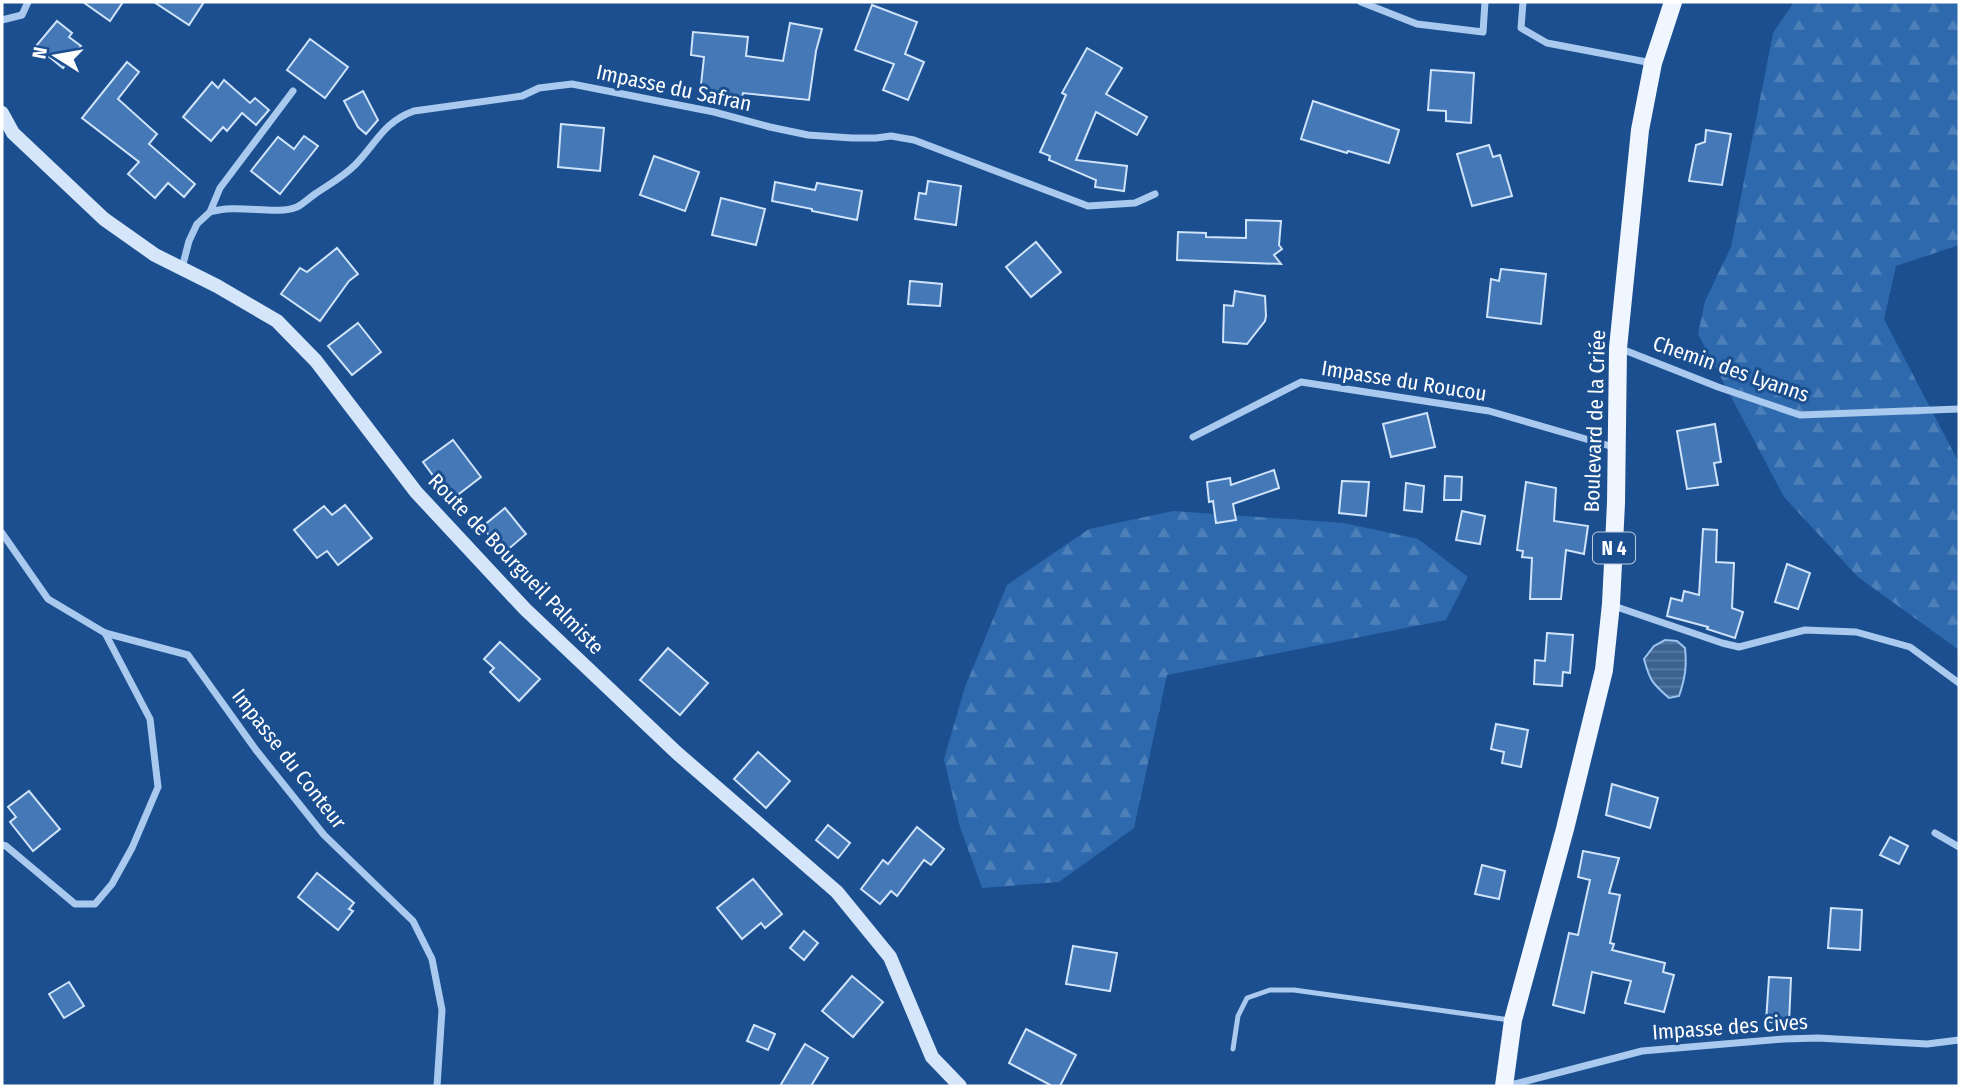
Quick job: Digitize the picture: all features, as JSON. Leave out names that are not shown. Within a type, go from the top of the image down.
[{"type":"main road","name":"Boulevard de la Criée","points":[[1505,1086],[1513,1020],[1565,829],[1604,670],[1611,604],[1618,448],[1618,348],[1640,130],[1653,63],[1673,2]]},
{"type":"street","points":[[22,15],[27,2]]},
{"type":"street","points":[[2,20],[22,15],[33,2]]},
{"type":"street","points":[[1361,2],[1417,24],[1483,32],[1485,2]]},
{"type":"street","points":[[1523,2],[1521,27],[1547,43],[1653,63]]},
{"type":"street","name":"Impasse du Safran","points":[[210,212],[232,207],[281,210],[296,207],[355,165],[378,136],[400,116],[414,111],[522,96],[539,88],[572,84],[714,112],[808,135],[852,138],[891,136],[914,140],[1088,206],[1135,203],[1155,194]]},
{"type":"street","points":[[181,268],[197,224],[210,212],[220,188],[293,91]]},
{"type":"street","name":"Route de Bourgueil Palmiste","points":[[2,113],[7,133],[104,219],[155,255],[217,286],[277,321],[316,361],[415,492],[525,609],[677,753],[837,892],[890,957],[933,1057],[960,1086]]},
{"type":"street","name":"Chemin des Lyanns","points":[[1618,348],[1800,415],[1959,409]]},
{"type":"street","name":"Impasse du Roucou","points":[[1193,438],[1301,382],[1489,411],[1618,448]]},
{"type":"street","name":"Impasse du Conteur","points":[[2,533],[48,599],[105,632],[188,655],[256,750],[324,835],[413,922],[432,959],[442,1010],[437,1086]]},
{"type":"street","points":[[1611,604],[1739,647],[1805,630],[1856,632],[1910,647],[1959,682]]},
{"type":"street","points":[[2,845],[75,904],[95,904],[112,884],[132,848],[158,787],[150,719],[105,632]]},
{"type":"street","points":[[1935,833],[1959,847]]},
{"type":"street","name":"Impasse des Cives","points":[[1505,1086],[1642,1051],[1784,1039],[1818,1038],[1927,1044],[1959,1040]]},
{"type":"lane","points":[[1233,1049],[1238,1016],[1247,998],[1270,990],[1294,990],[1513,1020]]},
{"type":"green space","points":[[1794,2],[1959,2],[1959,245],[1896,266],[1884,319],[1959,463],[1959,650],[1858,577],[1784,497],[1698,334],[1705,301],[1731,247],[1773,33]]},
{"type":"green space","points":[[1173,511],[1344,523],[1418,539],[1468,577],[1446,620],[1167,675],[1134,828],[1059,882],[982,888],[960,827],[944,759],[965,687],[1007,585],[1089,529]]},
{"type":"shaded area","points":[[1665,640],[1677,641],[1685,648],[1686,655],[1679,696],[1669,698],[1652,681],[1644,659],[1654,646]]},
{"type":"building","points":[[83,2],[123,2],[110,21]]},
{"type":"building","points":[[154,2],[204,2],[189,25]]},
{"type":"building","points":[[872,5],[917,22],[905,54],[924,62],[908,100],[883,90],[894,64],[855,50]]},
{"type":"building","points":[[57,21],[72,33],[69,37],[81,46],[63,68],[36,46]]},
{"type":"building","points":[[790,23],[822,29],[809,100],[743,93],[742,98],[700,94],[704,57],[691,55],[693,32],[748,37],[746,56],[783,61]]},
{"type":"building","points":[[310,39],[348,67],[325,98],[287,70]]},
{"type":"building","points":[[1087,48],[1122,68],[1106,94],[1147,117],[1137,135],[1096,112],[1076,160],[1127,166],[1124,191],[1095,187],[1096,180],[1049,160],[1050,156],[1040,152],[1066,95],[1062,93]]},
{"type":"building","points":[[127,62],[139,72],[118,99],[157,134],[149,144],[195,184],[184,197],[168,183],[155,198],[128,174],[139,162],[82,118]]},
{"type":"building","points":[[1431,70],[1474,73],[1471,123],[1446,121],[1446,111],[1428,110]]},
{"type":"building","points":[[224,80],[250,103],[255,98],[269,110],[256,125],[242,113],[227,131],[223,127],[211,141],[183,117],[212,82],[218,88]]},
{"type":"building","points":[[363,91],[378,120],[366,134],[358,127],[344,101]]},
{"type":"building","points":[[1313,101],[1399,130],[1389,163],[1301,139]]},
{"type":"building","points":[[561,124],[604,128],[600,171],[558,167]]},
{"type":"building","points":[[1706,130],[1731,134],[1722,185],[1689,181],[1696,145],[1705,142]]},
{"type":"building","points":[[304,136],[318,146],[280,194],[251,171],[278,137],[294,149]]},
{"type":"building","points":[[1489,145],[1493,157],[1500,155],[1512,196],[1472,206],[1457,154]]},
{"type":"building","points":[[654,156],[699,172],[685,211],[640,195]]},
{"type":"building","points":[[928,181],[961,186],[956,225],[915,219],[919,193],[926,194]]},
{"type":"building","points":[[775,182],[815,190],[817,183],[862,191],[857,220],[772,201]]},
{"type":"building","points":[[721,198],[765,209],[756,245],[712,235]]},
{"type":"building","points":[[1246,220],[1281,221],[1279,245],[1282,249],[1274,255],[1281,264],[1177,260],[1178,232],[1206,233],[1206,237],[1246,238]]},
{"type":"building","points":[[1036,242],[1061,272],[1031,297],[1006,267]]},
{"type":"building","points":[[337,248],[358,274],[349,281],[320,321],[281,294],[300,268],[307,272]]},
{"type":"building","points":[[1501,269],[1546,274],[1541,324],[1487,317],[1491,279],[1499,281]]},
{"type":"building","points":[[910,281],[942,284],[940,306],[908,304]]},
{"type":"building","points":[[1235,291],[1265,296],[1265,321],[1247,344],[1223,342],[1224,305],[1233,306]]},
{"type":"building","points":[[358,323],[381,352],[352,375],[328,346]]},
{"type":"building","points":[[1427,413],[1435,447],[1391,457],[1383,424]]},
{"type":"building","points":[[1715,424],[1721,462],[1714,463],[1718,485],[1687,489],[1677,431]]},
{"type":"building","points":[[453,440],[481,477],[451,500],[423,462]]},
{"type":"building","points":[[1274,470],[1279,488],[1233,504],[1236,520],[1216,523],[1213,501],[1209,502],[1207,482],[1230,478],[1231,485]]},
{"type":"building","points":[[1445,476],[1462,477],[1461,500],[1444,500]]},
{"type":"building","points":[[1342,481],[1369,482],[1366,516],[1339,513]]},
{"type":"building","points":[[1526,482],[1556,488],[1554,521],[1588,526],[1584,554],[1566,550],[1561,599],[1530,599],[1532,558],[1522,557],[1523,551],[1517,550]]},
{"type":"building","points":[[1406,483],[1424,486],[1422,512],[1404,510]]},
{"type":"building","points":[[345,505],[372,538],[338,565],[327,551],[317,558],[294,530],[324,506],[332,515]]},
{"type":"building","points":[[505,508],[526,534],[504,553],[482,527]]},
{"type":"building","points":[[1462,511],[1485,516],[1480,544],[1456,540]]},
{"type":"building","points":[[1703,529],[1717,530],[1716,562],[1734,563],[1732,608],[1743,612],[1735,638],[1707,629],[1708,627],[1667,616],[1671,598],[1682,601],[1684,591],[1699,595]]},
{"type":"building","points":[[1787,564],[1810,573],[1798,609],[1775,602]]},
{"type":"building","points":[[1547,633],[1573,635],[1570,673],[1563,672],[1562,686],[1534,684],[1535,660],[1545,661]]},
{"type":"building","points":[[500,642],[540,679],[519,701],[490,672],[494,668],[484,659]]},
{"type":"building","points":[[668,648],[708,683],[680,715],[640,680]]},
{"type":"building","points":[[1496,724],[1528,730],[1521,767],[1502,763],[1504,752],[1491,749]]},
{"type":"building","points":[[758,752],[790,781],[766,808],[734,779]]},
{"type":"building","points":[[1612,784],[1658,798],[1650,828],[1606,815]]},
{"type":"building","points":[[29,791],[60,829],[33,851],[10,822],[16,817],[8,807]]},
{"type":"building","points":[[828,825],[850,843],[838,858],[816,840]]},
{"type":"building","points":[[917,827],[944,849],[931,865],[924,860],[897,896],[891,891],[880,904],[861,889],[883,860],[888,864]]},
{"type":"building","points":[[1890,837],[1908,846],[1899,864],[1880,855]]},
{"type":"building","points":[[1583,851],[1619,858],[1609,893],[1620,895],[1610,943],[1614,944],[1612,950],[1665,963],[1663,972],[1674,975],[1664,1012],[1625,1003],[1631,981],[1592,972],[1584,1013],[1553,1005],[1569,933],[1578,935],[1590,880],[1578,877]]},
{"type":"building","points":[[1482,865],[1505,871],[1499,899],[1475,894]]},
{"type":"building","points":[[317,873],[354,903],[349,909],[353,911],[338,930],[298,897]]},
{"type":"building","points":[[753,879],[782,914],[765,928],[761,923],[742,939],[717,908]]},
{"type":"building","points":[[1831,908],[1862,910],[1860,950],[1828,948]]},
{"type":"building","points":[[804,931],[818,943],[804,960],[790,948]]},
{"type":"building","points":[[1073,946],[1117,953],[1110,991],[1066,984]]},
{"type":"building","points":[[852,976],[883,1002],[853,1037],[822,1011]]},
{"type":"building","points":[[1769,977],[1791,978],[1789,1023],[1766,1022]]},
{"type":"building","points":[[69,982],[84,1006],[64,1018],[49,994]]},
{"type":"building","points":[[754,1025],[775,1034],[768,1050],[747,1041]]},
{"type":"building","points":[[1026,1029],[1076,1055],[1060,1086],[1052,1086],[1009,1063]]},
{"type":"building","points":[[805,1044],[828,1058],[811,1086],[780,1086]]}]
